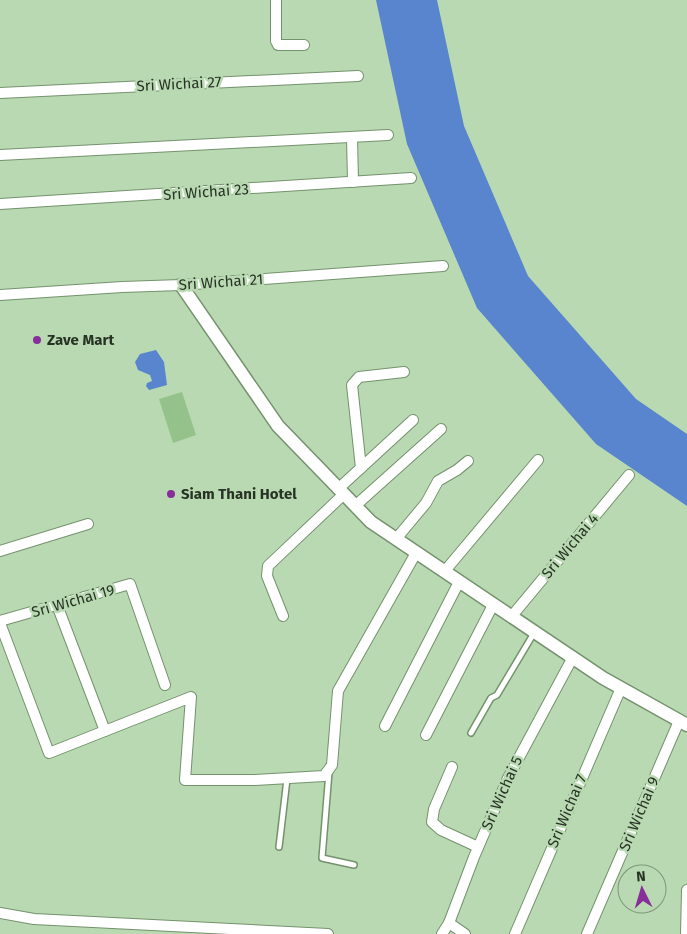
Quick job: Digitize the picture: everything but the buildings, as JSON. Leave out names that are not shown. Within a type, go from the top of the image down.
[{"type":"street","points":[[276,0],[276,41],[278,45],[304,45]]},
{"type":"street","name":"Sri Wichai 27","points":[[0,92],[358,76]]},
{"type":"street","points":[[0,155],[388,135]]},
{"type":"street","points":[[352,137],[353,182]]},
{"type":"street","name":"Sri Wichai 23","points":[[0,204],[412,178]]},
{"type":"street","name":"Sri Wichai 21","points":[[0,295],[181,285],[443,266]]},
{"type":"street","points":[[181,285],[278,426],[371,522],[534,632],[621,688],[683,723]]},
{"type":"street","points":[[361,468],[352,385],[359,377],[404,372]]},
{"type":"street","points":[[283,616],[267,576],[268,566],[341,492],[361,468],[413,420]]},
{"type":"street","points":[[356,506],[440,429]]},
{"type":"street","points":[[444,572],[538,460]]},
{"type":"street","points":[[396,539],[426,503],[438,481],[468,461]]},
{"type":"street","name":"Sri Wichai 4","points":[[511,617],[629,475]]},
{"type":"street","points":[[0,551],[88,524]]},
{"type":"street","points":[[57,605],[105,731],[191,697],[185,780],[287,779],[324,776],[329,772],[332,765],[338,691],[416,553]]},
{"type":"street","points":[[385,726],[459,582]]},
{"type":"street","name":"Sri Wichai 19","points":[[105,731],[49,752],[0,622],[130,584],[165,684]]},
{"type":"street","points":[[426,735],[493,605]]},
{"type":"street","name":"Sri Wichai 5","points":[[442,934],[448,924],[478,847],[521,753],[573,657]]},
{"type":"street","name":"Sri Wichai 7","points":[[515,934],[621,688]]},
{"type":"street","name":"Sri Wichai 9","points":[[587,934],[683,723]]},
{"type":"street","points":[[452,768],[434,809],[432,822],[441,830],[478,847]]},
{"type":"street","points":[[686,934],[687,890]]},
{"type":"street","points":[[0,913],[34,919],[328,934]]},
{"type":"street","points":[[448,924],[465,934]]},
{"type":"lane","points":[[471,733],[491,698],[497,696],[534,632]]},
{"type":"lane","points":[[329,772],[322,858],[354,865]]},
{"type":"lane","points":[[279,847],[287,779]]},
{"type":"green space","points":[[182,392],[196,435],[173,443],[159,399]]},
{"type":"water","points":[[376,0],[437,0],[464,126],[528,276],[636,399],[687,434],[687,506],[596,444],[477,308],[407,144]]},
{"type":"water","points":[[156,350],[164,362],[167,385],[149,390],[146,386],[147,383],[152,381],[150,375],[138,370],[135,362],[140,354]]},
{"type":"place","name":"Zave Mart","points":[[37,340]]},
{"type":"place","name":"Siam Thani Hotel","points":[[171,494]]}]
